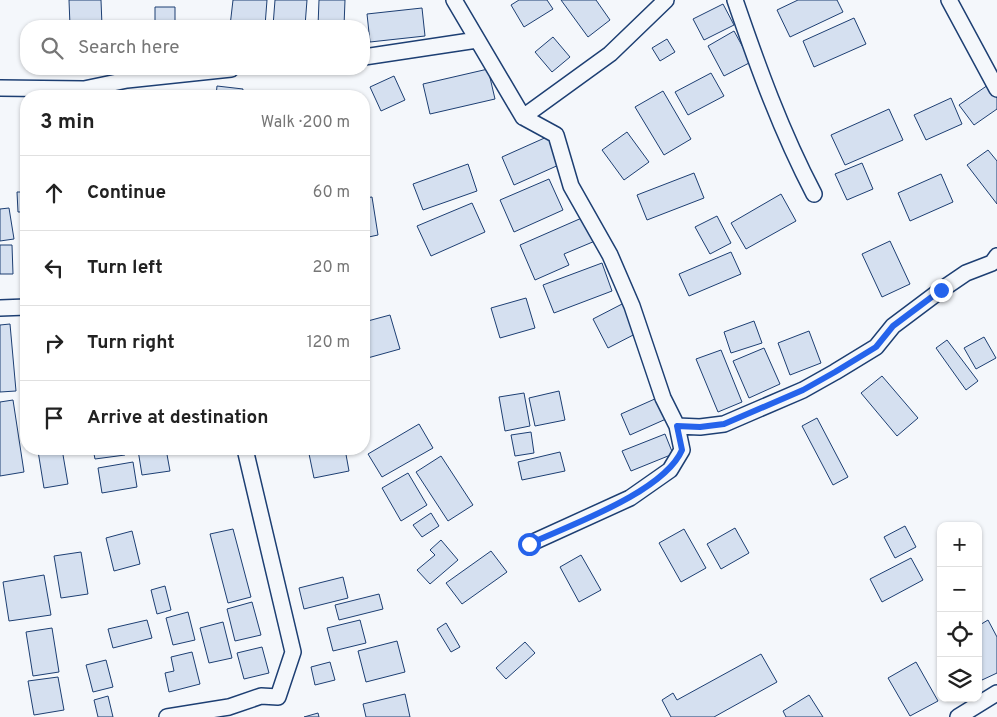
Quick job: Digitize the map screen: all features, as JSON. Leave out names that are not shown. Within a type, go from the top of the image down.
[{"type":"street","points":[[454,0],[523,117],[556,135],[571,186],[610,255],[632,306],[668,411],[677,426],[682,450],[670,470],[630,498],[529,544]]},
{"type":"street","points":[[523,117],[610,54],[666,0]]},
{"type":"street","points":[[735,0],[769,100],[789,147],[814,194]]},
{"type":"street","points":[[949,0],[997,88]]},
{"type":"street","points":[[370,56],[477,40]]},
{"type":"street","points":[[0,88],[84,89],[127,80],[175,75]]},
{"type":"street","points":[[677,426],[700,427],[724,424],[803,390],[876,347],[893,326],[966,273],[992,263],[997,256]]},
{"type":"street","points":[[0,308],[20,307]]},
{"type":"street","points":[[167,717],[229,707],[260,696],[278,697],[293,652],[246,455]]},
{"type":"street","points":[[958,717],[997,694]]},
{"type":"building","points":[[69,0],[101,0],[102,20],[70,20]]},
{"type":"building","points":[[233,0],[267,0],[265,20],[231,20]]},
{"type":"building","points":[[275,0],[307,0],[305,20],[273,20]]},
{"type":"building","points":[[319,0],[345,0],[344,20],[318,20]]},
{"type":"building","points":[[519,0],[547,0],[553,9],[524,27],[511,5]]},
{"type":"building","points":[[561,0],[596,0],[610,20],[588,37]]},
{"type":"building","points":[[798,0],[837,0],[843,12],[790,37],[777,10]]},
{"type":"building","points":[[723,4],[734,25],[704,40],[693,19]]},
{"type":"building","points":[[155,7],[175,7],[175,20],[155,20]]},
{"type":"building","points":[[422,8],[425,36],[370,42],[370,20],[368,20],[367,14]]},
{"type":"building","points":[[854,18],[866,44],[814,67],[803,41]]},
{"type":"building","points":[[734,31],[751,62],[724,76],[708,46]]},
{"type":"building","points":[[553,37],[570,57],[552,72],[535,52]]},
{"type":"building","points":[[667,39],[675,52],[660,61],[652,48]]},
{"type":"building","points":[[488,69],[495,99],[430,114],[423,84]]},
{"type":"building","points":[[711,73],[724,96],[688,115],[675,92]]},
{"type":"building","points":[[394,76],[405,100],[381,111],[370,87]]},
{"type":"building","points":[[988,85],[997,98],[997,109],[974,125],[959,105]]},
{"type":"building","points":[[217,86],[243,89],[243,90],[217,90]]},
{"type":"building","points":[[663,91],[691,139],[664,155],[635,107]]},
{"type":"building","points":[[951,98],[962,124],[926,140],[914,115]]},
{"type":"building","points":[[889,109],[903,140],[845,165],[831,135]]},
{"type":"building","points":[[627,132],[649,162],[624,180],[602,150]]},
{"type":"building","points":[[549,136],[561,164],[514,185],[502,157]]},
{"type":"building","points":[[988,150],[997,161],[997,204],[967,165]]},
{"type":"building","points":[[862,163],[873,189],[847,200],[835,174]]},
{"type":"building","points":[[468,164],[477,191],[423,210],[413,184]]},
{"type":"building","points":[[694,173],[704,198],[647,220],[637,195]]},
{"type":"building","points":[[941,174],[953,202],[910,221],[898,193]]},
{"type":"building","points":[[549,179],[563,210],[514,232],[500,200]]},
{"type":"building","points":[[17,192],[20,192],[20,212],[18,212]]},
{"type":"building","points":[[781,194],[796,221],[746,249],[731,223]]},
{"type":"building","points":[[370,197],[372,197],[378,235],[370,237]]},
{"type":"building","points":[[472,203],[485,232],[431,256],[417,226]]},
{"type":"building","points":[[9,208],[14,239],[0,241],[0,209]]},
{"type":"building","points":[[717,216],[731,243],[710,254],[695,227]]},
{"type":"building","points":[[584,217],[595,241],[564,254],[569,265],[535,280],[520,245]]},
{"type":"building","points":[[890,241],[910,284],[882,297],[862,254]]},
{"type":"building","points":[[0,245],[12,245],[13,274],[0,274]]},
{"type":"building","points":[[731,252],[741,274],[689,296],[679,274]]},
{"type":"building","points":[[602,263],[612,291],[554,313],[543,285]]},
{"type":"building","points":[[526,298],[535,328],[500,338],[491,308]]},
{"type":"building","points":[[624,303],[639,332],[608,348],[593,319]]},
{"type":"building","points":[[390,315],[400,349],[370,357],[370,320]]},
{"type":"building","points":[[754,321],[762,343],[731,353],[724,332]]},
{"type":"building","points":[[10,324],[16,391],[0,392],[0,325]]},
{"type":"building","points":[[809,331],[821,363],[790,375],[778,343]]},
{"type":"building","points":[[984,337],[996,358],[976,369],[964,348]]},
{"type":"building","points":[[947,340],[978,381],[966,390],[936,348]]},
{"type":"building","points":[[764,348],[780,384],[749,398],[733,361]]},
{"type":"building","points":[[721,350],[742,402],[718,412],[696,359]]},
{"type":"building","points":[[882,376],[918,418],[897,436],[861,393]]},
{"type":"building","points":[[559,391],[565,420],[535,426],[529,398]]},
{"type":"building","points":[[524,393],[530,426],[505,431],[499,397]]},
{"type":"building","points":[[657,398],[666,419],[630,435],[621,414]]},
{"type":"building","points":[[13,400],[24,472],[0,476],[0,402]]},
{"type":"building","points":[[817,418],[848,477],[833,485],[802,426]]},
{"type":"building","points":[[419,424],[433,448],[382,477],[369,455]]},
{"type":"building","points":[[531,432],[534,453],[515,456],[511,435]]},
{"type":"building","points":[[665,434],[673,454],[631,471],[622,451]]},
{"type":"building","points":[[560,452],[565,471],[522,480],[518,462]]},
{"type":"building","points":[[39,455],[63,455],[68,484],[44,488]]},
{"type":"building","points":[[94,455],[125,455],[95,459]]},
{"type":"building","points":[[139,455],[167,455],[170,471],[142,475]]},
{"type":"building","points":[[309,455],[346,455],[349,471],[314,478]]},
{"type":"building","points":[[441,456],[473,505],[448,521],[416,472]]},
{"type":"building","points":[[133,462],[137,487],[102,493],[98,468]]},
{"type":"building","points":[[408,473],[427,505],[401,521],[382,488]]},
{"type":"building","points":[[431,513],[439,526],[422,537],[413,525]]},
{"type":"building","points":[[905,526],[916,547],[895,558],[884,537]]},
{"type":"building","points":[[735,528],[749,553],[721,569],[707,544]]},
{"type":"building","points":[[233,529],[251,597],[228,603],[210,534]]},
{"type":"building","points":[[684,529],[706,568],[681,582],[659,543]]},
{"type":"building","points":[[132,531],[140,564],[114,571],[106,538]]},
{"type":"building","points":[[441,540],[458,560],[430,584],[417,570],[435,555],[430,550]]},
{"type":"building","points":[[491,551],[507,572],[462,604],[446,583]]},
{"type":"building","points":[[81,552],[88,594],[61,598],[54,556]]},
{"type":"building","points":[[581,555],[601,590],[579,602],[560,567]]},
{"type":"building","points":[[911,558],[923,580],[882,602],[870,579]]},
{"type":"building","points":[[44,575],[51,615],[9,621],[3,582]]},
{"type":"building","points":[[343,577],[348,598],[304,609],[299,588]]},
{"type":"building","points":[[165,586],[171,610],[157,614],[151,590]]},
{"type":"building","points":[[379,594],[383,609],[339,620],[335,605]]},
{"type":"building","points":[[252,602],[261,635],[235,641],[227,609]]},
{"type":"building","points":[[188,612],[195,640],[173,645],[166,618]]},
{"type":"building","points":[[147,620],[152,638],[113,648],[108,629]]},
{"type":"building","points":[[360,620],[366,643],[333,651],[327,628]]},
{"type":"building","points":[[988,620],[997,637],[997,673],[982,680],[982,657],[982,624]]},
{"type":"building","points":[[223,622],[232,658],[209,663],[200,628]]},
{"type":"building","points":[[446,623],[460,647],[451,652],[437,629]]},
{"type":"building","points":[[52,628],[59,672],[33,676],[26,632]]},
{"type":"building","points":[[397,641],[405,672],[366,682],[358,651]]},
{"type":"building","points":[[525,642],[535,653],[506,679],[496,668]]},
{"type":"building","points":[[262,647],[269,673],[244,679],[237,653]]},
{"type":"building","points":[[192,652],[200,684],[169,692],[165,673],[174,671],[171,657]]},
{"type":"building","points":[[761,654],[777,682],[714,717],[671,717],[662,700],[673,693],[677,700]]},
{"type":"building","points":[[106,660],[113,687],[93,692],[86,665]]},
{"type":"building","points":[[330,662],[335,680],[315,685],[311,667]]},
{"type":"building","points":[[916,662],[937,702],[910,716],[888,678]]},
{"type":"building","points":[[58,677],[64,710],[34,715],[28,681]]},
{"type":"building","points":[[405,694],[410,717],[366,717],[363,704]]},
{"type":"building","points":[[809,695],[823,717],[786,717],[783,711]]},
{"type":"building","points":[[108,696],[113,717],[98,717],[94,700]]},
{"type":"building","points":[[318,713],[319,717],[304,717]]},
{"type":"route","points":[[529,544],[630,498],[670,470],[678,461],[682,450],[677,426],[700,427],[724,424],[803,390],[876,347],[893,326],[941,290]]}]
